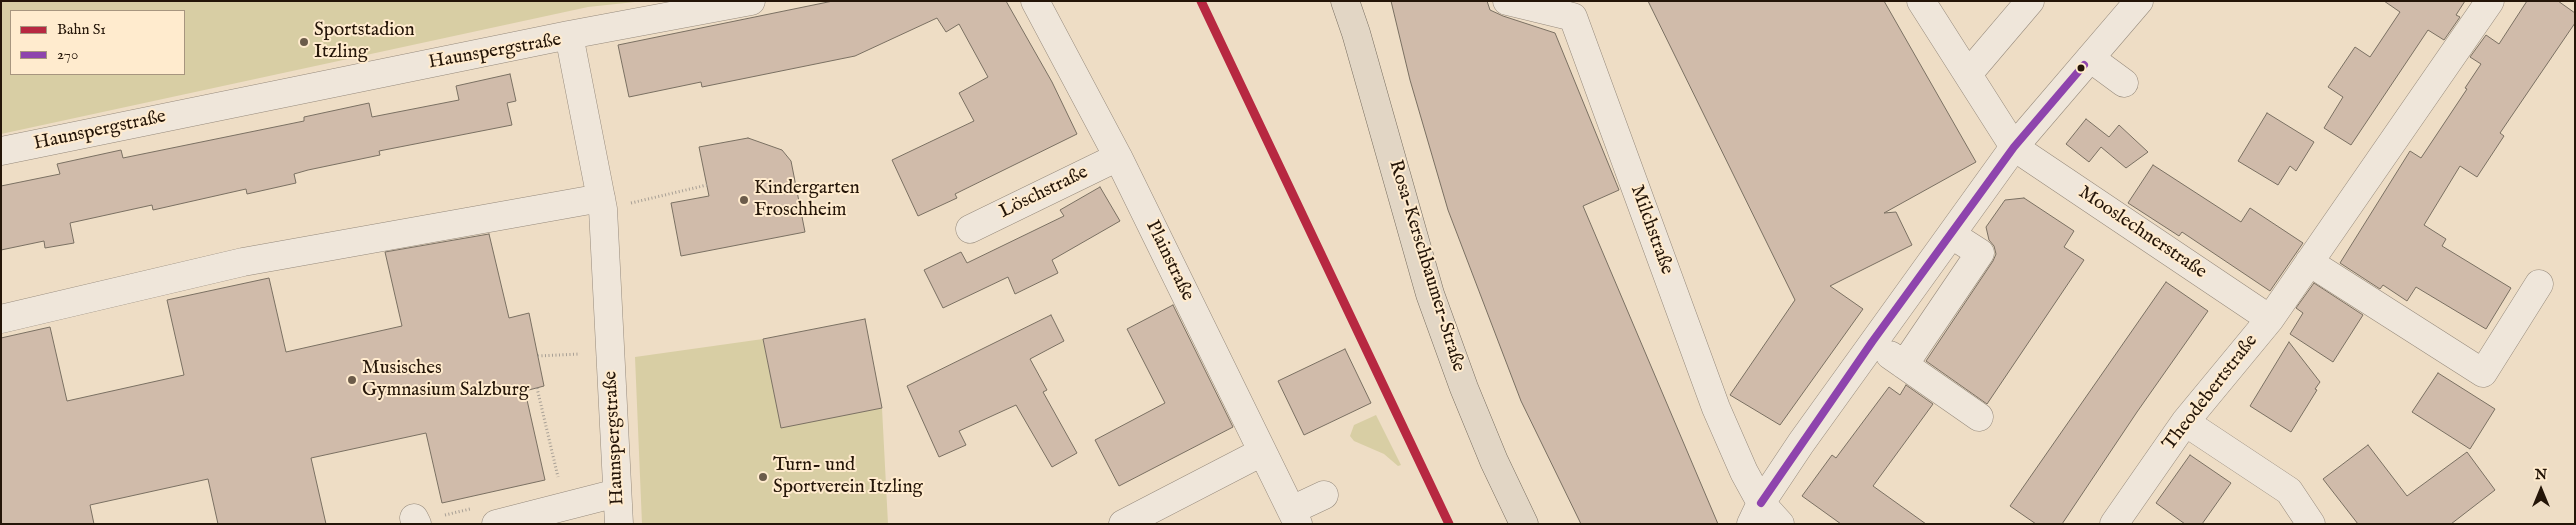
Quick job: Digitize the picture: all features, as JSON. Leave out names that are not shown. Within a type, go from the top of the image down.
[{"type":"main road","name":"Rosa-Kerschbaumer-Straße","points":[[1345,1],[1356,33],[1434,303],[1464,388],[1494,461],[1524,524]]},
{"type":"street","points":[[568,35],[751,1]]},
{"type":"street","name":"Plainstraße","points":[[1035,1],[1118,157],[1295,517]]},
{"type":"street","name":"Milchstraße","points":[[1507,1],[1573,17],[1716,408],[1744,472],[1756,514]]},
{"type":"street","points":[[1921,1],[2014,147]]},
{"type":"street","points":[[1968,74],[2030,1]]},
{"type":"street","name":"Theodebertstraße","points":[[2114,524],[2185,422],[2270,319],[2490,1]]},
{"type":"street","points":[[1780,524],[1756,514],[1872,342],[2014,147],[2090,58],[2131,4]]},
{"type":"street","name":"Haunspergstraße","points":[[1,151],[568,35],[601,198],[619,524]]},
{"type":"street","points":[[2090,58],[2124,83]]},
{"type":"street","name":"Mooslechnerstraße","points":[[2014,147],[2270,319]]},
{"type":"street","name":"Löschstraße","points":[[970,229],[1118,157]]},
{"type":"street","points":[[1,319],[243,262],[601,198]]},
{"type":"street","points":[[1904,365],[1980,253],[1952,234]]},
{"type":"street","points":[[2310,262],[2483,373],[2539,284]]},
{"type":"street","points":[[1872,342],[1978,417]]},
{"type":"street","points":[[2185,422],[2289,491],[2311,524]]},
{"type":"street","points":[[1126,523],[1262,452]]},
{"type":"street","points":[[496,524],[617,493]]},
{"type":"street","points":[[1295,517],[1324,495]]},
{"type":"path","points":[[628,204],[706,185]]},
{"type":"path","points":[[538,356],[584,354]]},
{"type":"path","points":[[537,388],[558,479]]},
{"type":"shaded area","name":"Sportstadion Itzling","points":[[1,1],[644,1],[588,7],[1,134]]},
{"type":"shaded area","name":"Turn- und Sportverein Itzling","points":[[763,339],[781,427],[882,408],[888,524],[642,524],[635,357]]},
{"type":"shaded area","points":[[1376,415],[1401,465],[1398,466],[1384,454],[1354,441],[1350,436],[1354,425]]},
{"type":"building","points":[[833,1],[1006,1],[1052,82],[1077,134],[955,194],[957,198],[918,216],[892,160],[974,121],[959,93],[988,77],[959,24],[946,32],[937,18],[855,56],[702,87],[701,82],[629,97],[618,45]]},
{"type":"building","points":[[1391,1],[1487,1],[1490,10],[1555,33],[1619,190],[1583,206],[1718,524],[1581,524],[1521,401],[1448,210],[1410,80]]},
{"type":"building","points":[[1648,1],[1884,1],[1976,162],[1884,213],[1896,212],[1912,245],[1830,286],[1863,309],[1780,425],[1730,395],[1795,300]]},
{"type":"building","points":[[2384,1],[2465,1],[2456,15],[2460,17],[2444,40],[2428,30],[2351,145],[2324,128],[2343,97],[2328,87],[2355,47],[2370,57],[2400,12]]},
{"type":"building","points":[[2527,1],[2558,1],[2575,13],[2575,23],[2500,133],[2504,136],[2477,177],[2460,166],[2424,225],[2446,239],[2442,246],[2511,288],[2486,329],[2416,287],[2407,301],[2383,285],[2380,289],[2340,263],[2410,151],[2421,158],[2467,89],[2465,88],[2481,64],[2470,57],[2486,35],[2499,44]]},
{"type":"building","points":[[510,74],[516,101],[507,103],[512,125],[379,151],[380,155],[294,174],[296,183],[247,194],[246,189],[153,210],[152,205],[70,223],[74,243],[45,248],[44,241],[1,250],[1,186],[60,174],[57,164],[121,150],[123,158],[304,121],[304,117],[369,103],[372,117],[459,100],[456,86]]},
{"type":"building","points":[[2267,113],[2314,142],[2296,171],[2290,166],[2278,185],[2238,161]]},
{"type":"building","points":[[2086,119],[2109,137],[2119,125],[2148,152],[2126,168],[2101,147],[2089,162],[2066,144]]},
{"type":"building","name":"Kindergarten Froschheim","points":[[748,138],[782,150],[791,161],[805,232],[681,256],[671,203],[709,196],[699,147]]},
{"type":"building","points":[[2153,165],[2241,222],[2250,208],[2303,243],[2270,291],[2182,232],[2179,236],[2128,203]]},
{"type":"building","points":[[1100,187],[1120,221],[1052,260],[1058,273],[1015,294],[1008,277],[943,308],[924,270],[961,252],[967,263],[1064,216],[1060,210]]},
{"type":"building","points":[[2024,198],[2074,231],[2064,247],[2084,260],[1987,404],[1926,361],[1993,261],[1996,254],[1994,246],[1989,240],[1986,227],[2005,200]]},
{"type":"building","name":"Musisches Gymnasium Salzburg","points":[[489,234],[509,318],[529,313],[544,386],[525,391],[545,480],[442,503],[426,433],[311,458],[326,524],[218,524],[208,479],[90,505],[94,524],[1,524],[1,338],[50,327],[67,401],[184,375],[167,300],[269,278],[286,352],[402,326],[385,252]]},
{"type":"building","points":[[2166,282],[2208,311],[2062,524],[2036,524],[2010,506]]},
{"type":"building","points":[[2314,283],[2363,315],[2333,362],[2290,334],[2303,313],[2296,308]]},
{"type":"building","points":[[1173,305],[1233,427],[1119,486],[1095,440],[1165,403],[1127,329]]},
{"type":"building","points":[[1051,315],[1064,341],[1030,359],[1047,390],[1043,392],[1077,453],[1052,467],[1016,405],[959,431],[966,445],[939,457],[907,386]]},
{"type":"building","points":[[865,319],[882,408],[781,428],[763,339]]},
{"type":"building","points":[[2289,342],[2320,382],[2291,432],[2250,406]]},
{"type":"building","points":[[1345,349],[1371,403],[1304,435],[1278,381]]},
{"type":"building","points":[[2438,373],[2495,409],[2470,449],[2412,412]]},
{"type":"building","points":[[1906,385],[1933,404],[1873,486],[1926,524],[1841,524],[1802,496],[1832,455],[1836,458],[1889,387],[1900,395]]},
{"type":"building","points":[[2368,445],[2407,496],[2467,452],[2495,490],[2451,524],[2358,524],[2323,479]]},
{"type":"building","points":[[2190,455],[2231,483],[2202,524],[2185,524],[2156,503]]},
{"type":"rail line","name":"S1","points":[[1201,1],[1449,524]]},
{"type":"transit line","name":"270","points":[[1761,503],[1872,342],[2014,147],[2084,65]]},
{"type":"place","name":"Sportstadion Itzling","points":[[304,42]]},
{"type":"place","name":"Kindergarten Froschheim","points":[[744,200]]},
{"type":"place","name":"Musisches Gymnasium Salzburg","points":[[352,380]]},
{"type":"place","name":"Turn- und Sportverein Itzling","points":[[763,477]]}]
